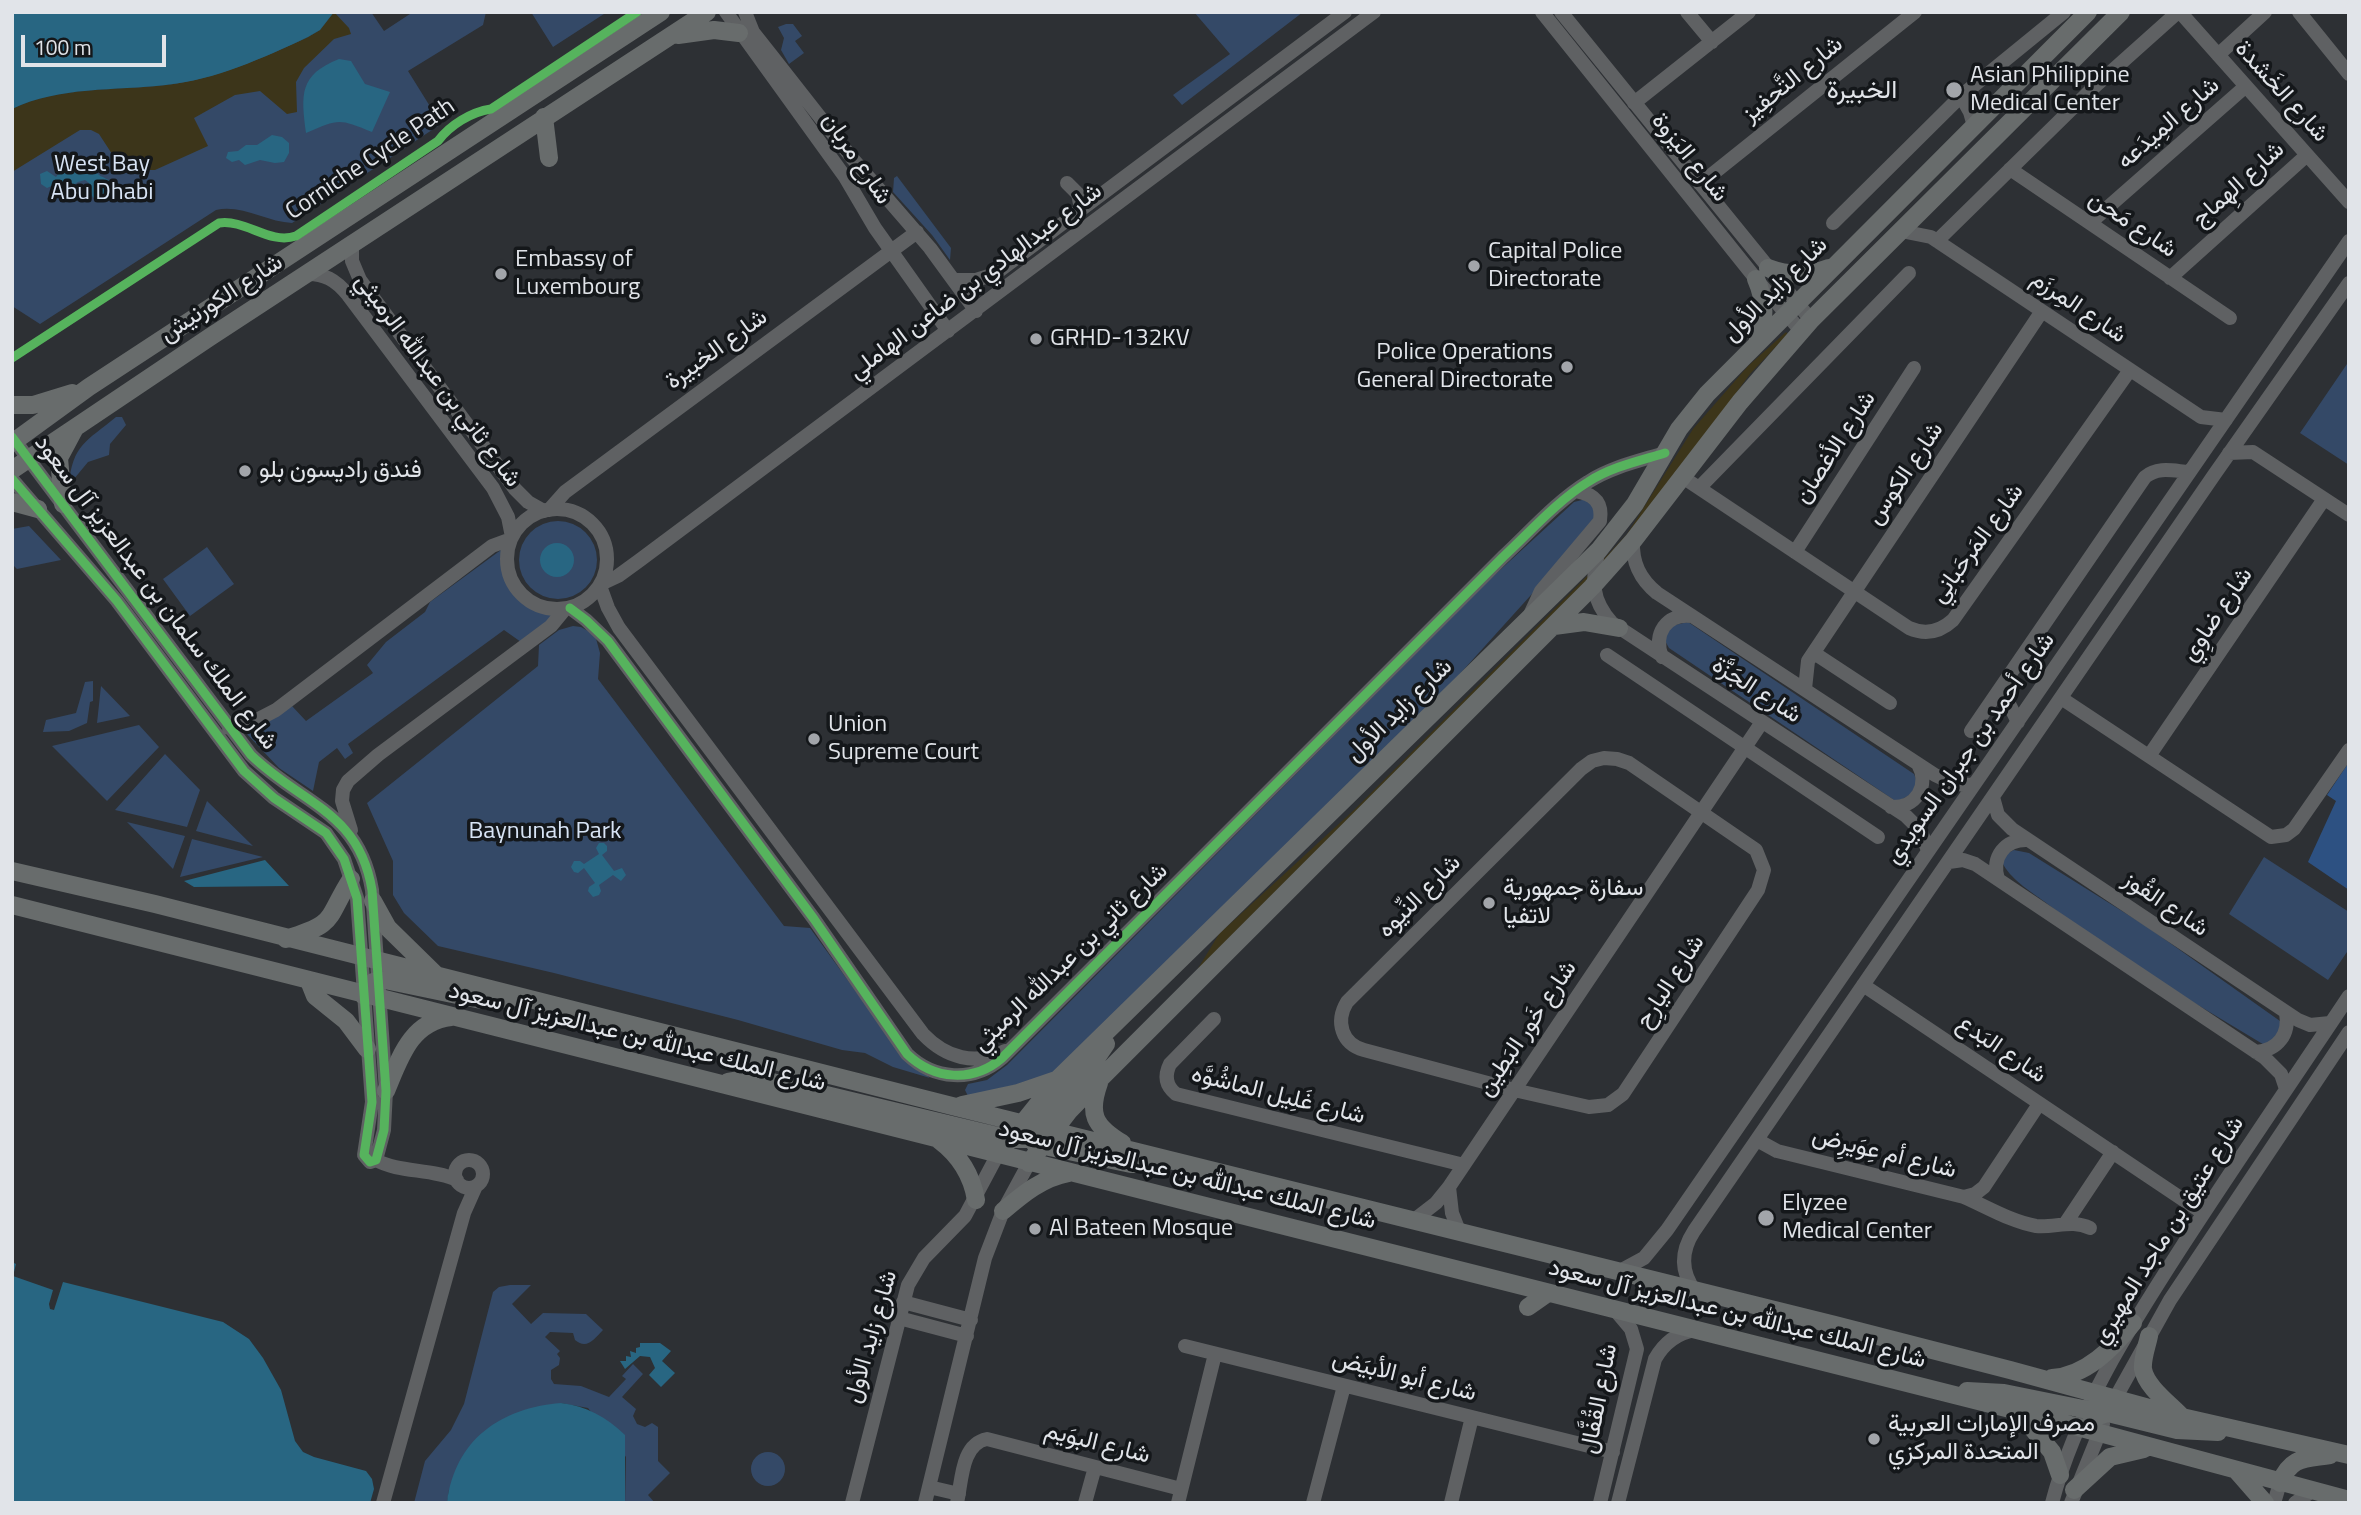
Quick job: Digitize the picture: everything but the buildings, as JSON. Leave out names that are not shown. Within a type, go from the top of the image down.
[{"type":"main road","name":"شارع الكورنيش","points":[[13,440],[89,387],[661,12]]},
{"type":"main road","name":"شارع الكورنيش","points":[[12,470],[352,243],[707,12]]},
{"type":"main road","name":"شارع زايد الأول","points":[[998,1154],[1023,1134],[1059,1078],[1599,550],[1635,504],[1679,429],[1707,394],[2088,12]]},
{"type":"main road","name":"شارع زايد الأول","points":[[1029,1163],[1054,1130],[1102,1077],[1592,587],[1633,541],[1740,402],[1806,326],[2121,12]]},
{"type":"main road","points":[[671,36],[703,31],[739,33]]},
{"type":"main road","points":[[544,117],[549,158]]},
{"type":"main road","points":[[1754,347],[1760,334],[1764,312],[1762,274],[1803,275],[1835,265]]},
{"type":"main road","points":[[12,405],[33,405],[89,387]]},
{"type":"main road","points":[[63,505],[60,458],[78,424]]},
{"type":"main road","points":[[12,502],[38,509]]},
{"type":"main road","points":[[1554,626],[1584,622],[1619,628]]},
{"type":"main road","name":"شارع الملك عبدالله بن عبدالعزيز آل سعود","points":[[12,871],[155,904],[952,1106],[1023,1134]]},
{"type":"main road","points":[[286,939],[313,931],[329,920],[351,878]]},
{"type":"main road","points":[[373,901],[388,928],[435,974]]},
{"type":"main road","name":"شارع الملك عبدالله بن عبدالعزيز آل سعود","points":[[12,905],[309,981],[374,991],[454,1017],[2018,1411],[2349,1500]]},
{"type":"main road","points":[[374,991],[385,980],[481,1000],[500,1001],[519,996]]},
{"type":"main road","points":[[309,981],[314,996],[346,1021],[367,1049]]},
{"type":"main road","points":[[386,1091],[403,1050],[414,1035],[431,1022],[454,1017]]},
{"type":"main road","points":[[1029,1163],[1024,1154],[1023,1134],[1089,1069],[1105,1046],[1113,1028]]},
{"type":"main road","points":[[1102,1077],[1093,1103],[1097,1122],[1105,1132],[1133,1150]]},
{"type":"main road","points":[[952,1106],[1018,1093],[1059,1078]]},
{"type":"main road","points":[[722,1084],[733,1080],[756,1079],[1023,1134],[1043,1145],[1140,1165],[1176,1161]]},
{"type":"main road","points":[[1023,1134],[1054,1130]]},
{"type":"main road","name":"شارع الملك عبدالله بن عبدالعزيز آل سعود","points":[[1054,1130],[2041,1378],[2096,1393],[2111,1406],[2182,1417],[2345,1454]]},
{"type":"main road","points":[[936,1138],[962,1163],[972,1182],[976,1200]]},
{"type":"main road","points":[[1003,1211],[1041,1182],[1072,1172]]},
{"type":"main road","points":[[1528,1307],[1548,1293]]},
{"type":"main road","points":[[2041,1378],[2066,1376],[2082,1369],[2113,1346],[2133,1322]]},
{"type":"main road","points":[[2149,1336],[2143,1364],[2144,1373],[2182,1417]]},
{"type":"main road","points":[[1946,1393],[2004,1393],[2088,1410],[2111,1406],[2189,1432],[2235,1430]]},
{"type":"main road","points":[[2080,1428],[2111,1406]]},
{"type":"main road","points":[[2018,1411],[2052,1452],[2060,1475]]},
{"type":"main road","points":[[2073,1496],[2110,1457],[2130,1450],[2152,1448]]},
{"type":"main road","points":[[2280,1483],[2287,1468],[2296,1461],[2345,1454]]},
{"type":"main road","points":[[2237,1471],[2265,1503]]},
{"type":"street","name":"شارع مربان","points":[[726,12],[845,177],[890,251],[948,331]]},
{"type":"street","name":"شارع مربان","points":[[745,12],[753,32],[852,158],[917,232],[976,311]]},
{"type":"street","name":"شارع عبدالهادي بن ضاعن الهاملي","points":[[955,280],[976,280],[995,274],[1345,12]]},
{"type":"street","name":"شارع عبدالهادي بن ضاعن الهاملي","points":[[600,585],[626,571],[1374,12]]},
{"type":"street","name":"شارع اليَزوة","points":[[1542,12],[1806,326]]},
{"type":"street","name":"شارع اليَزوة","points":[[1561,12],[1700,184],[1762,274]]},
{"type":"street","points":[[1687,12],[1712,42]]},
{"type":"street","points":[[1634,103],[1749,12]]},
{"type":"street","name":"شارع التَّحفِيز","points":[[1700,184],[1915,12]]},
{"type":"street","points":[[1833,223],[1961,96],[2064,12]]},
{"type":"street","points":[[1926,206],[1934,239],[2093,88],[2179,12]]},
{"type":"street","name":"شارع الخَشدة","points":[[2179,12],[2349,202]]},
{"type":"street","points":[[2218,55],[2265,12]]},
{"type":"street","points":[[2299,12],[2349,74]]},
{"type":"street","name":"شارع المِيدَعه","points":[[2090,223],[2246,86]]},
{"type":"street","points":[[1961,96],[1970,112],[1973,126]]},
{"type":"street","name":"شارع الهِماج","points":[[2170,278],[2307,155]]},
{"type":"street","name":"شارع مَحن","points":[[2010,169],[2230,318]]},
{"type":"street","points":[[1067,183],[1078,194],[1081,209]]},
{"type":"street","name":"شارع المِرزَم","points":[[1901,231],[1934,239],[2201,417],[2226,419]]},
{"type":"street","name":"شارع الخبيرة","points":[[547,511],[565,492],[917,232]]},
{"type":"street","name":"شارع أحمد بن جبران السويدي","points":[[1620,1271],[1638,1263],[1653,1249],[2349,241]]},
{"type":"street","name":"شارع ثاني بن عبدالله الرميثي","points":[[352,243],[352,261],[360,280],[509,482],[528,502],[547,511]]},
{"type":"street","points":[[1699,488],[1909,273]]},
{"type":"street","name":"شارع ثاني بن عبدالله الرميثي","points":[[305,274],[323,275],[341,287],[493,488],[508,517],[512,538]]},
{"type":"street","name":"شارع أحمد بن جبران السويدي","points":[[1695,1290],[1685,1271],[1684,1258],[1688,1242],[2229,453],[2349,283]]},
{"type":"street","name":"شارع الكوس","points":[[1805,689],[1811,657],[2042,311]]},
{"type":"street","name":"شارع الأغصان","points":[[1796,552],[1914,368]]},
{"type":"street","name":"شارع المَرحَبانِي","points":[[1681,476],[1915,631],[1934,631],[1948,625],[2130,370]]},
{"type":"street","points":[[2236,405],[2248,408],[2253,452]]},
{"type":"street","points":[[2201,417],[2211,441]]},
{"type":"street","name":"شارع الملك سلمان بن عبدالعزيز آل سعود","points":[[12,479],[117,601],[235,760],[264,790],[326,833],[344,859],[356,898],[369,960],[374,991],[386,1091],[383,1139],[376,1160],[370,1162],[364,1155],[372,1102],[367,1049],[374,991],[369,960],[373,901],[368,869],[355,841],[337,820],[264,768],[229,728],[13,440]]},
{"type":"street","points":[[2229,453],[2253,452],[2349,515]]},
{"type":"street","name":"شارع ثاني بن عبدالله الرميثي","points":[[567,608],[586,620],[608,641],[814,919],[907,1054],[919,1065],[934,1072],[951,1076],[969,1075],[988,1068],[1002,1058],[1503,557],[1576,491],[1592,479],[1612,470],[1665,453]]},
{"type":"street","points":[[1971,732],[2145,477],[2151,471],[2189,472]]},
{"type":"street","points":[[1529,618],[1532,606],[1541,591],[1600,521],[1601,511],[1596,499],[1576,491]]},
{"type":"street","name":"شارع ضاوِي","points":[[2149,757],[2324,499]]},
{"type":"street","points":[[558,509],[577,513],[598,531],[603,539],[607,557],[600,585],[587,600],[567,608],[538,606],[517,589],[507,565],[512,538],[522,524],[547,511],[558,509]]},
{"type":"street","points":[[229,728],[251,723],[276,710],[492,547],[512,538]]},
{"type":"street","name":"شارع الجَزَّة","points":[[1633,541],[1636,564],[1643,580],[1657,593],[1918,764],[1947,781],[1974,785]]},
{"type":"street","points":[[1592,587],[1599,550]]},
{"type":"street","name":"شارع ثاني بن عبدالله الرميثي","points":[[600,585],[608,608],[627,639],[913,1021],[935,1046],[957,1057],[984,1058],[1010,1049]]},
{"type":"street","name":"شارع الجَزَّة","points":[[1592,587],[1601,610],[1619,628],[1891,807],[1916,826],[1924,837],[1928,851]]},
{"type":"street","points":[[355,841],[342,801],[343,790],[348,781],[378,755],[551,626],[567,608]]},
{"type":"street","points":[[2094,610],[2101,620],[2112,624]]},
{"type":"street","points":[[1662,657],[1658,640],[1665,624],[1675,617],[1692,616]]},
{"type":"street","points":[[1607,655],[1878,836]]},
{"type":"street","points":[[2063,656],[2075,659],[2081,670]]},
{"type":"street","points":[[1811,657],[1890,703]]},
{"type":"street","name":"شارع الكوس","points":[[1782,674],[1811,657]]},
{"type":"street","points":[[2001,688],[2018,722]]},
{"type":"street","points":[[2062,698],[2267,835],[2276,837],[2286,835],[2294,829],[2349,750]]},
{"type":"street","name":"شارع خَور البَطِين","points":[[1414,1220],[1436,1203],[1449,1187],[1762,722]]},
{"type":"street","name":"شارع النِّيوه","points":[[1514,1090],[1358,1049],[1342,1031],[1340,1019],[1343,1008],[1592,761],[1604,758],[1623,761],[1700,814]]},
{"type":"street","points":[[1891,807],[1908,804],[1920,792],[1923,775],[1918,764]]},
{"type":"street","name":"شارع القُوز","points":[[1993,797],[2002,821],[2028,840],[2286,1013],[2310,1025],[2330,1023]]},
{"type":"street","name":"شارع اليارِح","points":[[1514,1090],[1595,1107],[1614,1102],[1627,1089],[1758,890],[1763,877],[1763,863],[1756,850],[1700,814]]},
{"type":"street","points":[[1998,879],[1996,863],[2003,849],[2017,841],[2028,840]]},
{"type":"street","points":[[1949,862],[1969,861],[2256,1052],[2277,1068],[2286,1089]]},
{"type":"street","name":"شارع البَدع","points":[[1863,985],[2203,1213]]},
{"type":"street","name":"شارع عتيق بن ماجد المهيري","points":[[2052,1503],[2060,1475],[2088,1410],[2133,1322],[2349,996]]},
{"type":"street","points":[[2170,1013],[2178,1000]]},
{"type":"street","points":[[2256,1052],[2267,1050],[2280,1041],[2287,1027],[2286,1013]]},
{"type":"street","name":"شارع غَلِيل الماشُوَّه","points":[[1214,1020],[1170,1064],[1166,1073],[1167,1082],[1176,1094],[1464,1165]]},
{"type":"street","points":[[894,1036],[907,1033],[913,1021]]},
{"type":"street","name":"شارع عتيق بن ماجد المهيري","points":[[2073,1496],[2111,1406],[2170,1300],[2343,1051],[2349,1032]]},
{"type":"street","name":"شارع أم عِوَيرِض","points":[[1756,1140],[1777,1151],[1964,1197],[1975,1194],[1983,1187],[2039,1104]]},
{"type":"street","points":[[383,1139],[404,1167]]},
{"type":"street","points":[[2065,1224],[2113,1153]]},
{"type":"street","name":"شارع زايد الأول","points":[[852,1503],[912,1276],[924,1258],[959,1224],[976,1200],[998,1154]]},
{"type":"street","points":[[376,1160],[389,1166],[430,1171],[466,1187],[476,1186]]},
{"type":"street","points":[[383,1503],[464,1213],[482,1179],[481,1165],[468,1160],[430,1171]]},
{"type":"street","name":"شارع زايد الأول","points":[[925,1503],[985,1258],[1003,1211],[1029,1163]]},
{"type":"street","points":[[459,1164],[455,1171],[464,1213]]},
{"type":"street","points":[[1449,1187],[1450,1207],[1459,1231]]},
{"type":"street","points":[[1964,1197],[2030,1225],[2047,1227],[2080,1224],[2090,1228]]},
{"type":"street","points":[[903,1302],[971,1320]]},
{"type":"street","name":"شارع القُفَّال","points":[[1600,1503],[1637,1349],[1634,1334],[1615,1310]]},
{"type":"street","points":[[899,1318],[967,1336]]},
{"type":"street","name":"شارع القُفَّال","points":[[1618,1503],[1655,1359],[1663,1346],[1675,1337],[1695,1330]]},
{"type":"street","name":"شارع أبو الأبيَض","points":[[1185,1346],[1613,1452]]},
{"type":"street","points":[[1179,1496],[1215,1354]]},
{"type":"street","points":[[1635,1364],[1644,1364],[1651,1371]]},
{"type":"street","points":[[1313,1503],[1344,1385]]},
{"type":"street","points":[[1451,1503],[1472,1417]]},
{"type":"street","name":"شارع البوَيم","points":[[929,1487],[958,1498],[965,1466],[971,1456],[980,1448],[1002,1444],[1095,1467],[1179,1496]]},
{"type":"street","points":[[1088,1499],[1095,1467]]},
{"type":"street","points":[[2274,1503],[2280,1483]]},
{"type":"street","points":[[2295,1503],[2312,1491]]},
{"type":"green space","name":"West Bay Abu Dhabi","points":[[334,12],[371,12],[384,31],[413,12],[486,12],[483,25],[408,71],[441,124],[292,223],[235,209],[216,210],[40,324],[12,306],[12,109],[75,92],[168,85],[220,73],[308,37],[320,30]]},
{"type":"green space","points":[[531,12],[607,12],[553,47]]},
{"type":"green space","points":[[1194,12],[1303,12],[1182,105],[1173,95],[1230,54]]},
{"type":"green space","points":[[793,24],[802,36],[795,41],[804,53],[789,64],[781,50],[784,38],[778,27]]},
{"type":"green space","points":[[897,176],[951,248],[950,260],[932,235],[893,192],[894,178]]},
{"type":"green space","points":[[2347,364],[2349,365],[2349,465],[2300,433]]},
{"type":"green space","points":[[116,417],[122,417],[126,425],[110,444],[109,455],[88,462],[69,485],[78,452],[89,439]]},
{"type":"green space","points":[[1586,499],[1594,505],[1596,523],[1420,718],[1050,1077],[968,1096],[965,1090],[968,1084],[987,1080],[1007,1065],[1487,582],[1574,502]]},
{"type":"green space","points":[[558,521],[573,524],[590,538],[597,560],[594,575],[580,592],[558,599],[543,596],[526,582],[519,560],[522,545],[536,528]]},
{"type":"green space","points":[[29,526],[61,560],[17,569],[12,564],[12,529]]},
{"type":"green space","points":[[207,547],[234,584],[190,616],[163,579]]},
{"type":"green space","points":[[505,547],[507,574],[516,593],[532,606],[557,616],[521,642],[504,630],[348,744],[353,753],[345,759],[337,748],[319,762],[313,791],[279,768],[245,732],[292,706],[306,721],[373,673],[367,665],[386,642],[425,612],[430,602]]},
{"type":"green space","points":[[1688,622],[1914,774],[1920,789],[1897,802],[1669,648],[1664,639],[1666,627]]},
{"type":"green space","name":"Baynunah Park","points":[[581,627],[595,635],[600,653],[598,679],[784,926],[810,928],[904,1058],[930,1078],[893,1067],[865,1053],[842,1050],[738,1020],[438,946],[404,913],[393,895],[393,861],[367,803],[538,666],[539,645],[559,630]]},
{"type":"green space","points":[[93,681],[93,701],[90,702],[87,723],[69,731],[43,732],[46,720],[76,713],[85,682]]},
{"type":"green space","points":[[101,686],[130,716],[97,723]]},
{"type":"green space","points":[[139,725],[159,747],[107,801],[52,746]]},
{"type":"green space","points":[[165,754],[200,790],[187,827],[115,810]]},
{"type":"green space","points":[[207,801],[253,846],[196,831]]},
{"type":"green space","points":[[127,822],[185,836],[173,869]]},
{"type":"green space","points":[[192,839],[263,857],[180,877]]},
{"type":"green space","points":[[2014,850],[2029,853],[2146,926],[2280,1021],[2284,1032],[2266,1046],[2125,959],[2015,879],[2002,862],[2006,854]]},
{"type":"green space","points":[[2264,857],[2349,912],[2349,949],[2328,980],[2229,914]]},
{"type":"green space","points":[[531,1285],[512,1304],[531,1324],[543,1313],[586,1314],[603,1330],[587,1344],[575,1340],[573,1333],[550,1332],[545,1337],[560,1351],[557,1354],[560,1358],[559,1365],[551,1370],[554,1384],[581,1386],[609,1397],[626,1379],[622,1376],[633,1364],[643,1374],[622,1397],[636,1409],[633,1416],[637,1424],[645,1427],[652,1423],[658,1427],[658,1461],[670,1473],[648,1495],[655,1503],[625,1503],[626,1457],[588,1408],[561,1403],[449,1490],[447,1503],[414,1503],[425,1461],[451,1430],[464,1404],[493,1292],[499,1287]]},
{"type":"green space","points":[[768,1452],[780,1457],[785,1469],[780,1481],[768,1486],[756,1481],[751,1469],[756,1457]]},
{"type":"shaded area","points":[[12,12],[334,12],[320,30],[308,37],[221,73],[166,85],[49,96],[12,109]]},
{"type":"shaded area","points":[[339,59],[351,61],[365,84],[390,92],[372,132],[339,122],[306,133],[303,107],[306,87],[316,72]]},
{"type":"shaded area","points":[[272,135],[282,137],[289,143],[289,153],[284,162],[260,160],[245,165],[239,160],[232,162],[226,158],[228,152],[238,151],[246,145],[257,145]]},
{"type":"shaded area","points":[[80,158],[87,161],[93,159],[95,171],[115,186],[113,198],[104,202],[97,201],[85,180],[67,189],[56,184],[47,188],[41,184],[40,174],[47,171],[56,177],[62,169],[76,168]]},
{"type":"shaded area","points":[[557,543],[569,548],[574,560],[569,572],[557,577],[545,572],[540,560],[545,548]]},
{"type":"shaded area","points":[[2349,762],[2349,890],[2308,862],[2336,801],[2327,795]]},
{"type":"shaded area","points":[[599,843],[607,846],[607,851],[602,855],[614,871],[622,868],[626,875],[621,881],[613,875],[599,885],[599,895],[593,897],[588,891],[595,883],[584,868],[578,873],[571,867],[574,861],[584,864],[599,854],[596,848]]},
{"type":"shaded area","points":[[265,860],[289,886],[194,887],[184,881]]},
{"type":"shaded area","points":[[12,1262],[16,1264],[13,1276],[53,1290],[50,1309],[54,1310],[63,1282],[223,1322],[249,1339],[281,1390],[295,1441],[303,1452],[366,1471],[372,1479],[374,1489],[370,1503],[12,1503]]},
{"type":"shaded area","points":[[640,1343],[660,1343],[671,1351],[662,1361],[675,1373],[661,1387],[649,1375],[655,1368],[650,1357],[640,1356],[625,1369],[620,1361],[626,1361],[626,1356],[631,1357],[630,1351],[636,1353]]},
{"type":"shaded area","points":[[561,1403],[596,1413],[625,1435],[625,1503],[447,1503],[460,1461],[484,1431],[519,1412]]},
{"type":"sand","points":[[334,12],[351,34],[334,39],[304,68],[296,82],[297,112],[287,114],[260,91],[235,95],[194,118],[208,146],[155,170],[136,170],[114,157],[99,134],[91,130],[80,130],[12,172],[12,109],[49,96],[166,85],[221,73],[308,37],[320,30]]},
{"type":"sand","points":[[1786,332],[1788,334],[1750,374],[1631,536],[1197,970],[1219,934],[1355,809],[1627,534],[1693,429],[1748,366]]},
{"type":"cycle path","name":"Corniche Cycle Path","points":[[12,358],[219,223],[239,225],[276,237],[296,236],[438,141],[462,120],[491,109],[637,12]]},
{"type":"cycle path","points":[[12,437],[251,755],[325,811],[355,842],[372,890],[386,1091],[384,1130],[376,1160],[370,1162],[364,1155],[372,1102],[357,898],[344,859],[326,833],[274,798],[244,771],[117,601],[12,479]]},
{"type":"cycle path","points":[[570,608],[608,641],[814,919],[907,1054],[929,1069],[966,1075],[979,1072],[1002,1058],[1555,507],[1606,472],[1665,453]]},
{"type":"place","name":"Asian Philippine Medical Center","points":[[1954,90]]},
{"type":"place","name":"Capital Police Directorate","points":[[1474,266]]},
{"type":"place","name":"Embassy of Luxembourg","points":[[501,274]]},
{"type":"place","name":"GRHD-132KV","points":[[1036,339]]},
{"type":"place","name":"Police Operations General Directorate","points":[[1567,367]]},
{"type":"place","name":"فندق راديسون بلو","points":[[245,471]]},
{"type":"place","name":"Union Supreme Court","points":[[814,739]]},
{"type":"place","name":"سفارة جمهورية لاتفيا","points":[[1489,903]]},
{"type":"place","name":"Elyzee Medical Center","points":[[1766,1218]]},
{"type":"place","name":"Al Bateen Mosque","points":[[1035,1229]]},
{"type":"place","name":"مصرف الإمارات العربية المتحدة المركزي","points":[[1874,1439]]},
{"type":"district","name":"الخبيرة","points":[[1862,92]]}]
